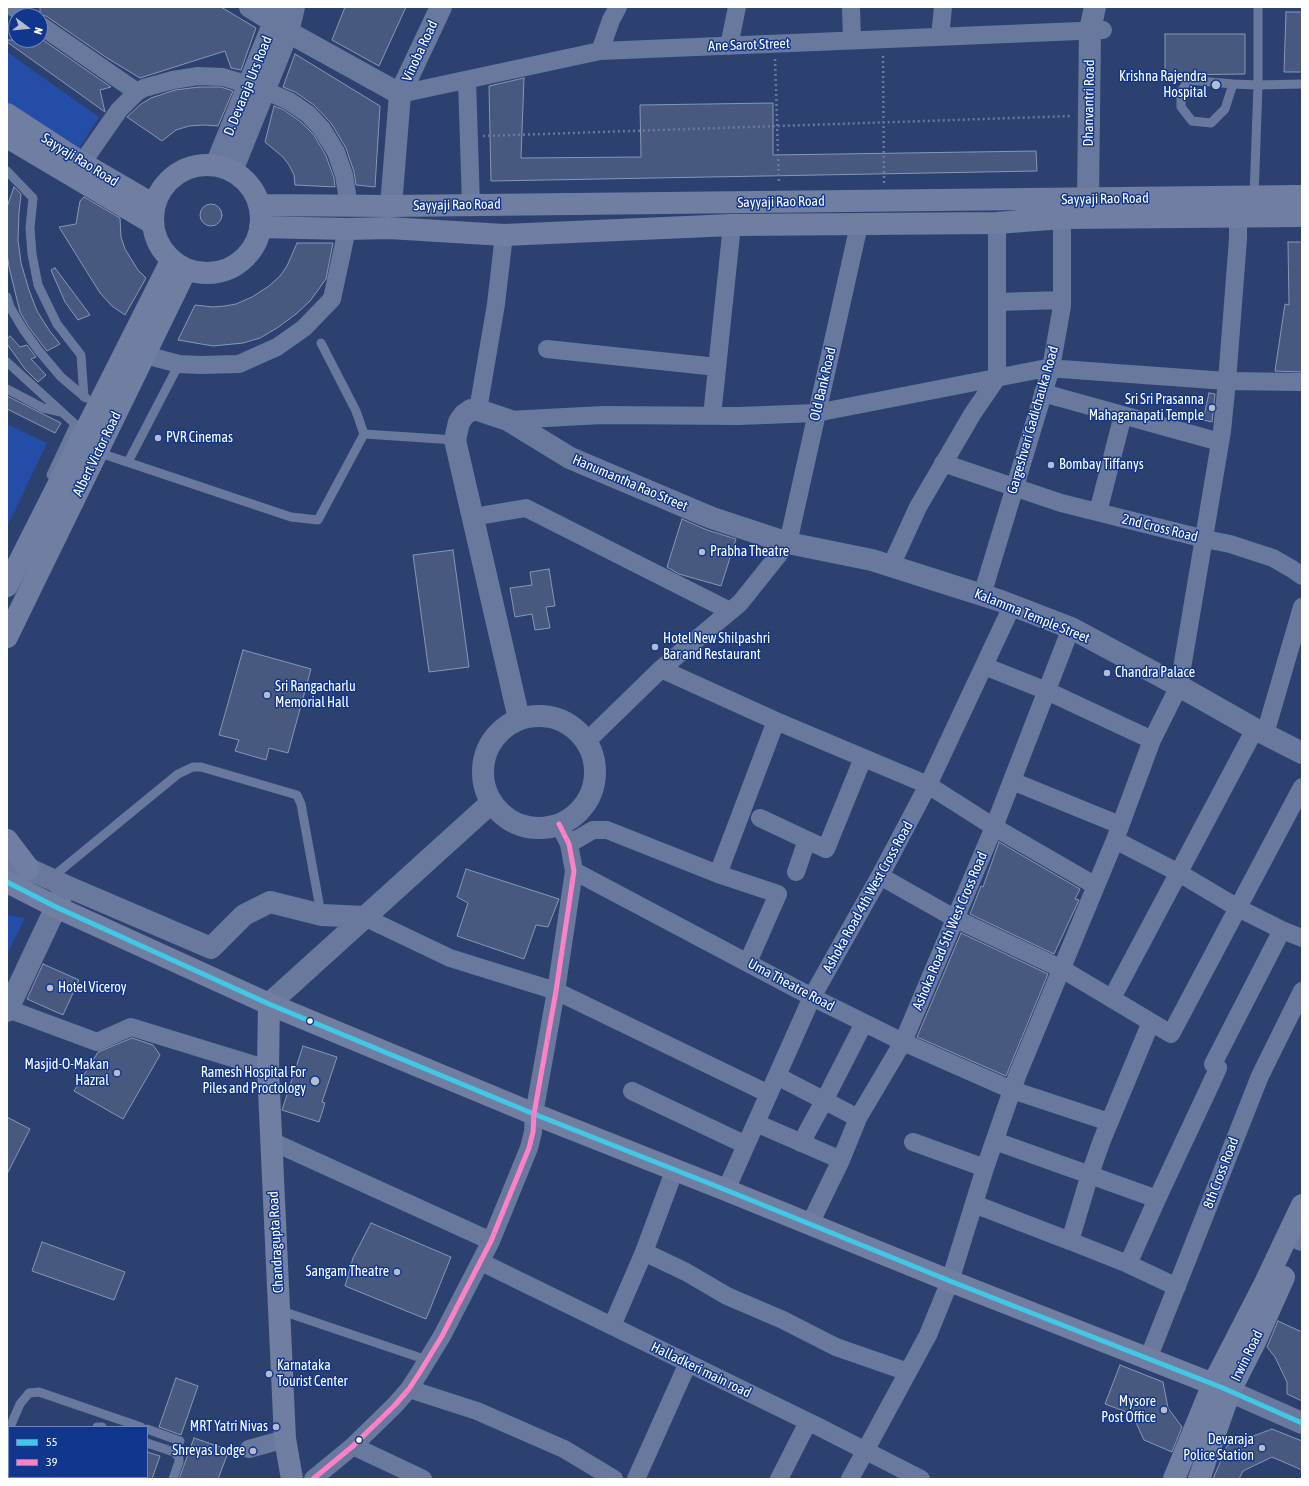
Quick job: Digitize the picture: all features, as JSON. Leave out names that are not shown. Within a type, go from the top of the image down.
[{"type":"main road","name":"Sayyaji Rao Road","points":[[7,114],[82,163],[153,214]]},
{"type":"main road","name":"Sayyaji Rao Road","points":[[7,137],[153,214]]},
{"type":"main road","points":[[200,165],[224,168],[244,179],[253,191],[259,205],[261,216],[260,227],[256,243],[246,256],[233,267],[218,273],[202,274],[179,266],[162,251],[155,238],[153,214],[160,190],[171,178],[184,169],[200,165]]},
{"type":"main road","name":"Sayyaji Rao Road","points":[[259,205],[391,206],[1302,196]]},
{"type":"main road","name":"Sayyaji Rao Road","points":[[260,227],[347,229],[389,228],[504,235],[732,226],[997,222],[1062,218],[1238,215],[1302,216]]},
{"type":"main road","name":"Albert Victor Road","points":[[7,586],[91,400],[179,266]]},
{"type":"main road","name":"Albert Victor Road","points":[[7,637],[145,355],[179,266]]},
{"type":"main road","points":[[7,840],[29,869]]},
{"type":"main road","points":[[7,882],[56,907],[268,1004],[534,1114],[1221,1388]]},
{"type":"main road","name":"Chandragupta Road","points":[[268,1004],[268,1068],[285,1439],[292,1479]]},
{"type":"main road","name":"Irwin Road","points":[[1174,1479],[1221,1388],[1264,1285],[1302,1205]]},
{"type":"main road","name":"Irwin Road","points":[[1199,1479],[1221,1388],[1255,1342],[1301,1240]]},
{"type":"street","points":[[250,7],[282,20],[400,94],[391,206]]},
{"type":"street","name":"D. Devaraja Urs Road","points":[[224,168],[282,20],[294,7]]},
{"type":"street","name":"Vinoba Road","points":[[400,94],[441,7]]},
{"type":"street","points":[[600,51],[611,20],[618,7]]},
{"type":"street","points":[[729,46],[737,7]]},
{"type":"street","points":[[851,7],[852,40]]},
{"type":"street","points":[[940,37],[943,7]]},
{"type":"street","name":"Dhanvantri Road","points":[[1094,199],[1095,7]]},
{"type":"street","name":"Dhanvantri Road","points":[[1094,199],[1089,116],[1096,30],[1108,7]]},
{"type":"street","name":"Ane Sarot Street","points":[[400,94],[600,51],[1096,30]]},
{"type":"street","points":[[48,31],[137,92]]},
{"type":"street","points":[[82,163],[119,110],[137,92],[144,88],[173,80],[198,76],[223,77],[256,87],[289,101],[308,114],[322,129],[336,152],[344,175],[349,206]]},
{"type":"street","points":[[467,80],[471,205]]},
{"type":"street","points":[[850,1479],[928,1335],[950,1281],[985,1168],[1012,1090],[1118,832],[1152,740],[1179,686],[1220,442],[1227,381],[1238,239],[1238,215]]},
{"type":"street","name":"Gargeshvari Gadichauka Road","points":[[982,595],[1051,368],[1062,300],[1062,218]]},
{"type":"street","points":[[891,566],[918,507],[973,413],[997,378],[997,222]]},
{"type":"street","name":"Old Bank Road","points":[[788,543],[858,225]]},
{"type":"street","points":[[712,416],[732,226]]},
{"type":"street","points":[[145,355],[179,364],[239,364],[277,347],[304,328],[332,299],[347,229]]},
{"type":"street","points":[[504,235],[496,304],[478,410],[471,410],[464,415],[459,422],[455,440],[519,719]]},
{"type":"street","points":[[997,302],[1062,300]]},
{"type":"street","points":[[547,349],[717,367]]},
{"type":"street","points":[[508,420],[603,415],[712,416],[816,413],[1051,368],[1227,381],[1302,382]]},
{"type":"street","points":[[1043,393],[1220,442]]},
{"type":"street","name":"Hanumantha Rao Street","points":[[478,410],[508,420],[570,458],[712,518],[788,543]]},
{"type":"street","points":[[1098,512],[1123,415]]},
{"type":"street","name":"2nd Cross Road","points":[[943,463],[1061,503],[1204,539],[1230,544],[1273,558],[1302,576]]},
{"type":"street","points":[[473,517],[526,508],[730,611]]},
{"type":"street","points":[[586,742],[661,669],[740,603],[788,543]]},
{"type":"street","name":"Kalamma Temple Street","points":[[788,543],[872,560],[982,595],[1071,628],[1179,686],[1260,732],[1302,753]]},
{"type":"street","name":"Ashoka Road 4th West Cross Road","points":[[726,1190],[812,997],[880,876],[928,785],[1012,606]]},
{"type":"street","points":[[1112,998],[1179,873],[1260,732],[1302,607]]},
{"type":"street","name":"Ashoka Road 5th West Cross Road","points":[[810,1224],[841,1160],[858,1118],[903,1042],[994,827],[1071,628]]},
{"type":"street","points":[[984,666],[1047,691],[1152,740]]},
{"type":"street","points":[[661,669],[776,721],[928,785],[994,827],[1096,886]]},
{"type":"street","points":[[534,716],[549,716],[564,722],[577,730],[586,742],[593,760],[594,780],[588,798],[576,814],[559,824],[541,828],[522,826],[505,817],[492,802],[485,787],[483,771],[486,754],[493,740],[504,728],[519,719],[534,716]]},
{"type":"street","points":[[718,874],[776,721]]},
{"type":"street","points":[[760,818],[826,849],[863,758]]},
{"type":"street","points":[[1012,781],[1118,832],[1179,873],[1238,908],[1282,930],[1302,938]]},
{"type":"street","points":[[880,876],[956,919],[1062,969],[1170,1034],[1238,908],[1297,810],[1302,788]]},
{"type":"street","points":[[268,1004],[492,802]]},
{"type":"street","points":[[313,1479],[353,1446],[394,1405],[408,1389],[427,1360],[445,1330],[481,1262],[529,1148],[533,1132],[534,1114],[556,991],[574,871],[569,844],[559,824]]},
{"type":"street","points":[[569,844],[593,830],[607,830],[718,874],[778,894],[748,962]]},
{"type":"street","points":[[796,872],[807,840]]},
{"type":"street","points":[[7,859],[211,948],[244,915],[270,902],[322,915],[364,917],[450,958],[556,991],[769,1094]]},
{"type":"street","name":"Uma Theatre Road","points":[[574,871],[812,997],[903,1042],[1012,1090],[1109,1122]]},
{"type":"street","points":[[58,882],[56,907],[7,1010],[97,1042],[131,1027],[268,1068]]},
{"type":"street","points":[[1128,1264],[1218,1068],[1213,1064],[1282,930]]},
{"type":"street","name":"8th Cross Road","points":[[1148,1359],[1260,1076],[1302,991]]},
{"type":"street","points":[[1070,1241],[1090,1174],[1109,1122],[1151,1022]]},
{"type":"street","points":[[801,1143],[864,1023]]},
{"type":"street","points":[[777,1076],[858,1118]]},
{"type":"street","points":[[632,1091],[746,1145]]},
{"type":"street","points":[[756,1123],[841,1160]]},
{"type":"street","points":[[271,1141],[491,1241]]},
{"type":"street","points":[[995,1141],[1157,1199]]},
{"type":"street","points":[[913,1142],[985,1168]]},
{"type":"street","points":[[612,1326],[644,1252],[675,1169]]},
{"type":"street","points":[[974,1204],[1128,1264],[1177,1287]]},
{"type":"street","points":[[644,1252],[686,1272],[727,1296],[783,1320],[836,1347],[908,1372]]},
{"type":"street","name":"Halladkeri main road","points":[[481,1262],[865,1450],[921,1479]]},
{"type":"street","points":[[636,1479],[688,1363]]},
{"type":"street","points":[[1221,1388],[1302,1423]]},
{"type":"street","points":[[408,1389],[478,1411],[557,1445],[614,1479]]},
{"type":"street","points":[[779,1479],[808,1422]]},
{"type":"street","points":[[249,1449],[285,1439]]},
{"type":"street","points":[[353,1446],[423,1479]]},
{"type":"lane","points":[[1254,197],[1258,85],[1258,7]]},
{"type":"lane","points":[[1233,84],[1225,109],[1211,123],[1192,121],[1181,107],[1181,92],[1188,80],[1258,85],[1302,84]]},
{"type":"lane","points":[[7,171],[33,198],[30,228],[32,254],[38,285],[57,324],[81,355],[91,400]]},
{"type":"lane","points":[[7,297],[10,307],[23,329],[39,351],[61,377],[91,400]]},
{"type":"lane","points":[[97,452],[291,517],[318,520],[364,434],[356,411],[321,342]]},
{"type":"lane","points":[[7,362],[75,424],[46,484]]},
{"type":"lane","points":[[128,462],[179,364]]},
{"type":"lane","points":[[7,389],[44,408],[62,412]]},
{"type":"lane","points":[[364,434],[455,440]]},
{"type":"lane","points":[[58,882],[178,774],[193,767],[201,767],[297,795],[301,804],[322,915]]},
{"type":"lane","points":[[279,1310],[427,1360]]},
{"type":"lane","points":[[10,1426],[20,1404],[29,1393],[40,1392],[137,1426]]},
{"type":"lane","points":[[148,1429],[180,1441]]},
{"type":"lane","points":[[148,1443],[174,1452],[177,1455],[179,1462],[173,1479]]},
{"type":"path","points":[[883,39],[884,201]]},
{"type":"path","points":[[775,44],[780,202]]},
{"type":"path","points":[[469,136],[1089,116]]},
{"type":"shaded area","points":[[7,52],[99,117],[76,153],[7,110]]},
{"type":"shaded area","points":[[7,424],[47,443],[7,527]]},
{"type":"shaded area","points":[[7,915],[25,918],[7,954]]},
{"type":"building","points":[[221,7],[256,28],[241,70],[231,68],[225,51],[140,78],[107,58],[48,17],[48,8],[40,8]]},
{"type":"building","points":[[345,7],[406,7],[379,66],[332,40]]},
{"type":"building","points":[[1286,12],[1302,12],[1302,72],[1284,72]]},
{"type":"building","points":[[1165,34],[1245,34],[1245,74],[1165,75]]},
{"type":"building","points":[[48,44],[111,87],[100,90],[105,112],[15,48],[48,48]]},
{"type":"building","points":[[295,54],[380,106],[375,187],[356,185],[354,172],[346,148],[331,123],[314,105],[295,92],[283,87]]},
{"type":"building","points":[[524,78],[521,158],[641,157],[640,105],[773,103],[773,155],[1036,151],[1037,171],[491,181],[489,86]]},
{"type":"building","points":[[199,87],[221,87],[233,91],[218,126],[189,126],[176,130],[162,141],[127,117],[141,104],[151,98],[175,90]]},
{"type":"building","points":[[274,106],[284,110],[301,122],[314,135],[326,156],[334,178],[335,187],[295,185],[294,175],[289,165],[283,157],[265,142]]},
{"type":"building","points":[[14,187],[21,194],[18,240],[21,263],[37,311],[60,344],[47,351],[28,326],[20,312],[9,267],[7,253],[7,207]]},
{"type":"building","points":[[84,197],[120,218],[121,237],[125,249],[138,270],[146,278],[125,315],[112,306],[100,293],[59,227],[76,224],[80,201]]},
{"type":"building","points":[[211,204],[219,207],[222,215],[219,223],[211,226],[203,223],[200,215],[203,207]]},
{"type":"building","points":[[1288,242],[1302,242],[1302,372],[1275,371],[1285,304],[1289,305]]},
{"type":"building","points":[[297,243],[333,243],[326,279],[310,301],[296,314],[260,338],[243,343],[213,346],[178,340],[195,305],[213,307],[225,306],[236,304],[252,297],[269,286],[280,276],[287,266]]},
{"type":"building","points":[[55,268],[90,315],[78,320],[65,302],[51,270]]},
{"type":"building","points":[[10,336],[20,347],[27,345],[36,357],[31,359],[46,375],[38,382],[25,369],[7,344],[7,339]]},
{"type":"building","name":"Sri Sri Prasanna Mahaganapati Temple","points":[[1209,393],[1215,394],[1212,422],[1203,420]]},
{"type":"building","points":[[7,396],[61,423],[55,433],[7,409]]},
{"type":"building","name":"Prabha Theatre","points":[[682,519],[707,530],[736,539],[721,586],[679,574],[667,567]]},
{"type":"building","points":[[453,550],[469,667],[429,672],[413,555]]},
{"type":"building","points":[[549,569],[555,606],[546,607],[550,628],[535,630],[532,614],[515,617],[510,588],[532,585],[530,572]]},
{"type":"building","name":"Sri Rangacharlu Memorial Hall","points":[[243,650],[311,669],[288,753],[269,748],[266,760],[235,751],[239,740],[219,735]]},
{"type":"building","points":[[999,842],[1080,889],[1075,899],[1079,900],[1054,954],[970,914],[981,886],[983,887]]},
{"type":"building","points":[[466,869],[559,899],[548,927],[536,925],[524,959],[457,936],[468,903],[457,897]]},
{"type":"building","points":[[961,933],[1048,974],[1006,1076],[917,1037]]},
{"type":"building","name":"Hotel Viceroy","points":[[43,964],[79,980],[63,1015],[27,999]]},
{"type":"building","name":"Masjid-O-Makan Hazral","points":[[132,1038],[153,1045],[160,1055],[123,1119],[74,1091],[98,1052]]},
{"type":"building","points":[[303,1046],[337,1057],[322,1102],[325,1103],[319,1122],[282,1110]]},
{"type":"building","points":[[7,1117],[30,1129],[7,1174]]},
{"type":"building","name":"Sangam Theatre","points":[[371,1223],[451,1257],[426,1319],[345,1286],[353,1258]]},
{"type":"building","points":[[42,1242],[125,1272],[114,1300],[32,1271]]},
{"type":"building","points":[[1278,1321],[1302,1332],[1302,1401],[1287,1394],[1287,1382],[1275,1357],[1267,1347]]},
{"type":"building","points":[[1120,1365],[1163,1382],[1168,1408],[1182,1427],[1172,1452],[1144,1440],[1132,1414],[1105,1404]]},
{"type":"building","points":[[176,1378],[198,1386],[181,1435],[159,1427]]},
{"type":"building","points":[[1272,1429],[1302,1441],[1302,1470],[1272,1457],[1243,1471],[1239,1479],[1213,1479],[1227,1446]]},
{"type":"building","points":[[194,1438],[229,1450],[218,1479],[179,1479]]},
{"type":"building","points":[[148,1452],[160,1456],[152,1479],[147,1479]]},
{"type":"transit line","name":"39","points":[[313,1479],[353,1446],[395,1405],[409,1389],[442,1336],[491,1241],[529,1148],[533,1132],[534,1114],[556,991],[574,871],[569,844],[559,824]]},
{"type":"transit line","name":"55","points":[[7,882],[56,907],[269,1004],[534,1114],[950,1281],[1223,1388],[1302,1423]]},
{"type":"place","name":"Krishna Rajendra Hospital","points":[[1216,85]]},
{"type":"place","name":"Sri Sri Prasanna Mahaganapati Temple","points":[[1212,408]]},
{"type":"place","name":"PVR Cinemas","points":[[158,438]]},
{"type":"place","name":"Bombay Tiffanys","points":[[1051,465]]},
{"type":"place","name":"Prabha Theatre","points":[[702,552]]},
{"type":"place","name":"Hotel New Shilpashri Bar and Restaurant","points":[[655,647]]},
{"type":"place","name":"Chandra Palace","points":[[1107,673]]},
{"type":"place","name":"Sri Rangacharlu Memorial Hall","points":[[267,695]]},
{"type":"place","name":"Hotel Viceroy","points":[[50,988]]},
{"type":"place","name":"Masjid-O-Makan Hazral","points":[[117,1073]]},
{"type":"place","name":"Ramesh Hospital For Piles and Proctology","points":[[315,1081]]},
{"type":"place","name":"Sangam Theatre","points":[[397,1272]]},
{"type":"place","name":"Karnataka Tourist Center","points":[[269,1374]]},
{"type":"place","name":"Mysore Post Office","points":[[1164,1410]]},
{"type":"place","name":"MRT Yatri Nivas","points":[[276,1427]]},
{"type":"place","name":"Devaraja Police Station","points":[[1262,1448]]},
{"type":"place","name":"Shreyas Lodge","points":[[253,1451]]}]
